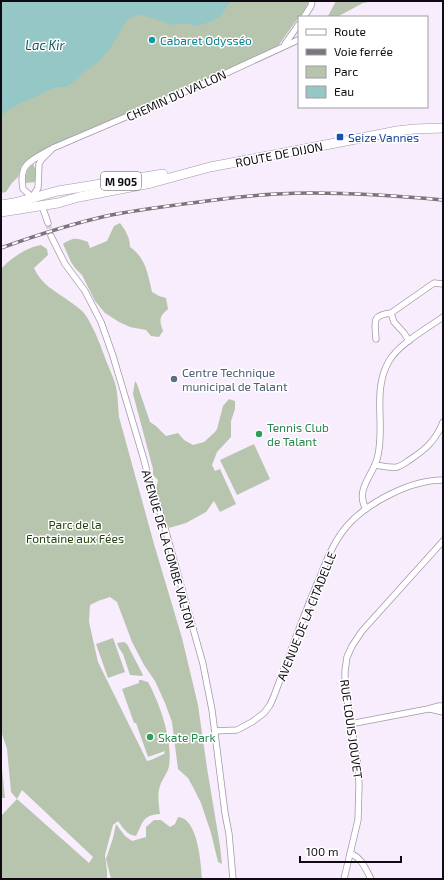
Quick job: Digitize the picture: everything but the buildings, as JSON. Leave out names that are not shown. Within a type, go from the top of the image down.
[{"type":"main road","name":"ROUTE DE DIJON","points":[[42,206],[151,183],[210,167],[397,131],[443,128]]},
{"type":"main road","name":"ROUTE DE DIJON","points":[[32,197],[58,191],[155,176],[193,168],[210,167]]},
{"type":"main road","name":"ROUTE DE DIJON","points":[[42,206],[59,198],[109,188],[134,179]]},
{"type":"main road","points":[[32,197],[42,206]]},
{"type":"main road","name":"M 905","points":[[2,210],[25,205],[32,197]]},
{"type":"main road","name":"M 905","points":[[2,210],[42,206]]},
{"type":"street","points":[[305,16],[311,6],[312,1]]},
{"type":"street","points":[[284,46],[298,26]]},
{"type":"street","name":"CHEMIN DU VALLON","points":[[53,148],[39,164],[38,188],[32,197],[23,189],[22,176],[24,169],[28,163],[53,148],[196,87],[298,40]]},
{"type":"street","points":[[42,206],[48,223]]},
{"type":"street","name":"AVENUE DE LA COMBE VALTON","points":[[51,236],[65,264],[85,291],[101,322],[113,356],[149,480],[166,532],[200,656],[212,710],[229,834],[233,879]]},
{"type":"street","points":[[376,339],[375,322],[377,318],[383,314],[391,313],[434,283],[443,284]]},
{"type":"street","points":[[391,313],[394,322],[409,341]]},
{"type":"street","points":[[366,509],[363,503],[364,485],[376,465],[378,455],[381,434],[380,389],[387,364],[393,355],[403,345],[443,317]]},
{"type":"street","points":[[376,465],[389,467],[402,465],[430,445],[443,422]]},
{"type":"street","name":"AVENUE DE LA CITADELLE","points":[[215,731],[237,730],[252,722],[264,713],[270,705],[332,548],[347,525],[366,509],[392,493],[419,483],[443,480]]},
{"type":"street","name":"RUE LOUIS JOUVET","points":[[344,879],[358,820],[360,785],[344,680],[346,663],[352,646],[362,631],[443,540]]},
{"type":"street","points":[[350,724],[443,706]]},
{"type":"street","points":[[428,709],[443,712]]},
{"type":"street","points":[[350,854],[358,857],[371,879]]},
{"type":"green space","points":[[1,1],[309,1],[304,11],[300,16],[298,16],[298,19],[276,49],[107,122],[21,166],[18,177],[6,192],[1,193]]},
{"type":"green space","points":[[336,1],[374,1],[363,3],[339,16],[328,16]]},
{"type":"green space","points":[[33,164],[35,168],[35,182],[26,183],[27,172]]},
{"type":"green space","points":[[120,223],[127,235],[130,247],[140,256],[146,267],[152,292],[166,298],[168,309],[163,314],[161,319],[163,331],[159,337],[151,336],[146,330],[130,327],[105,313],[95,301],[82,275],[71,262],[63,244],[73,239],[78,239],[88,242],[90,248],[107,241],[114,226]]},
{"type":"green space","name":"Parc de la Fontaine aux Fées","points":[[41,245],[47,249],[48,255],[34,268],[49,287],[76,306],[86,316],[96,336],[115,383],[119,417],[182,638],[198,705],[222,864],[218,862],[211,833],[201,803],[188,778],[178,769],[172,722],[165,703],[155,681],[144,665],[132,642],[117,602],[110,597],[90,605],[89,622],[98,662],[147,761],[164,754],[165,751],[148,757],[122,689],[139,683],[139,680],[148,682],[157,701],[167,734],[170,756],[168,769],[159,789],[158,800],[160,814],[146,818],[136,836],[128,833],[118,821],[113,825],[105,855],[107,879],[1,879],[1,816],[17,799],[11,792],[7,749],[1,731],[1,268],[28,249]],"holes":[[[22,790],[93,857],[89,863],[17,799]]]},
{"type":"green space","points":[[135,381],[150,422],[166,436],[178,433],[184,440],[193,445],[204,442],[215,432],[223,406],[229,399],[235,401],[235,409],[231,421],[231,437],[217,452],[212,465],[215,471],[220,469],[236,504],[220,512],[214,501],[206,512],[186,523],[169,528],[161,509],[156,489],[158,480],[153,475],[153,469],[133,394]]},
{"type":"green space","points":[[254,444],[270,479],[237,495],[220,460]]},
{"type":"green space","points":[[113,638],[125,672],[108,678],[96,644]]},
{"type":"green space","points":[[124,642],[127,644],[143,675],[142,676],[130,675],[123,654],[117,643]]},
{"type":"green space","points":[[1,758],[5,798],[1,798]]},
{"type":"green space","points":[[178,817],[185,819],[194,833],[201,863],[202,879],[111,879],[106,859],[116,824],[125,836],[132,841],[146,837],[146,827],[154,820],[161,820],[170,827],[175,824]]},
{"type":"water","name":"Lac Kir","points":[[1,1],[231,1],[221,15],[215,20],[198,26],[183,23],[174,25],[142,15],[135,16],[127,20],[109,50],[100,61],[73,82],[66,87],[56,87],[15,106],[1,115]]},
{"type":"tunnel","points":[[48,223],[51,236]]},
{"type":"railway","points":[[1,248],[28,238],[111,215],[159,207],[268,194],[339,193],[443,200]]},
{"type":"place","name":"Cabaret Odysséo","points":[[152,40]]},
{"type":"place","name":"Seize Vannes","points":[[340,137]]},
{"type":"place","name":"Centre Technique municipal de Talant","points":[[174,379]]},
{"type":"place","name":"Tennis Club de Talant","points":[[259,434]]},
{"type":"place","name":"Skate Park","points":[[150,737]]}]
